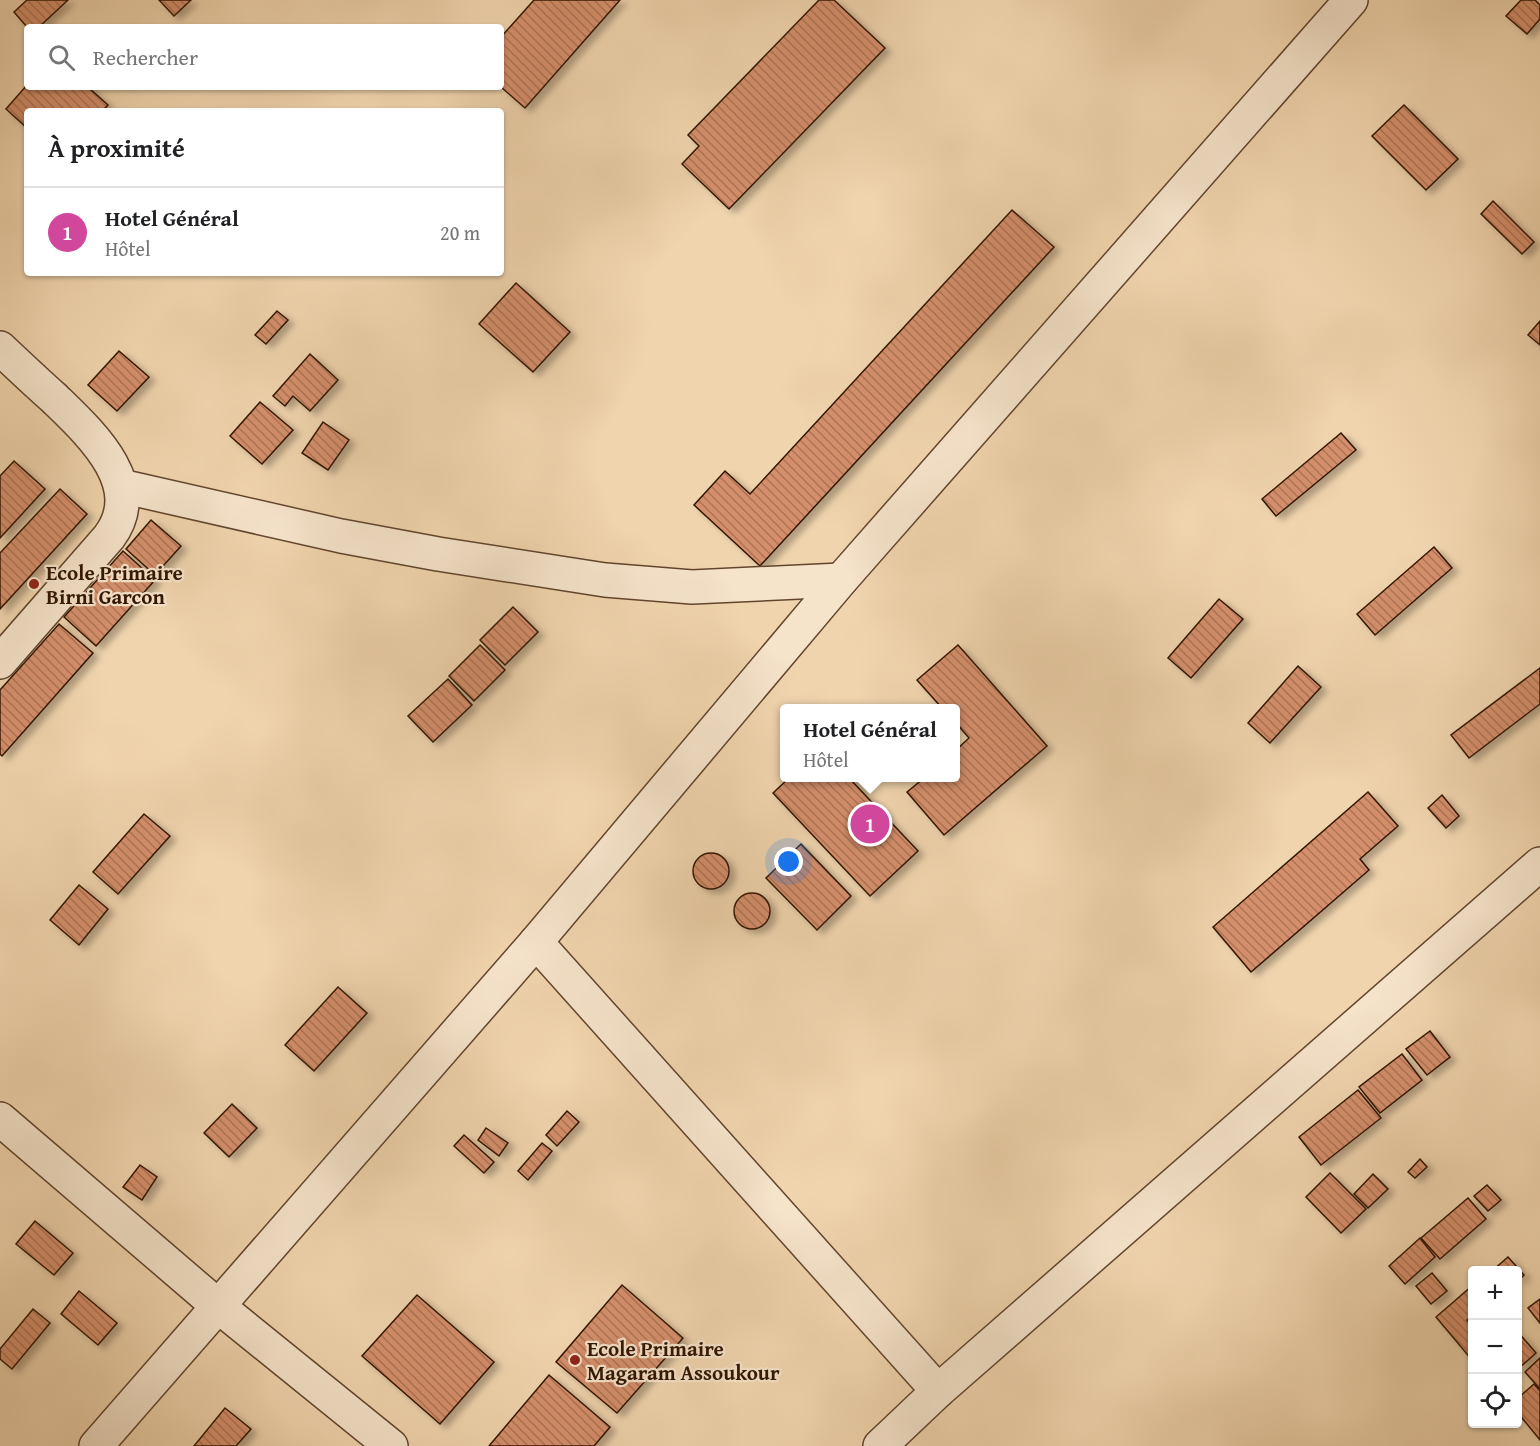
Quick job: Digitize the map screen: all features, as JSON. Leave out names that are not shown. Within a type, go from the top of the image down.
[{"type":"street","points":[[96,1446],[536,942],[841,580],[1351,0]]},
{"type":"street","points":[[0,348],[85,428],[112,462],[121,486],[122,504],[119,524],[0,662]]},
{"type":"street","points":[[121,486],[341,536],[438,554],[605,580],[692,587],[841,580]]},
{"type":"street","points":[[880,1446],[938,1392],[1540,864]]},
{"type":"street","points":[[536,942],[938,1392]]},
{"type":"street","points":[[0,1119],[218,1306],[391,1446]]},
{"type":"building","points":[[27,0],[68,0],[42,24],[24,24],[14,12]]},
{"type":"building","points":[[159,0],[191,0],[174,16]]},
{"type":"building","points":[[534,0],[620,0],[525,108],[504,90],[504,34]]},
{"type":"building","points":[[819,0],[834,0],[885,48],[729,209],[682,164],[699,146],[688,135]]},
{"type":"building","points":[[1521,0],[1535,0],[1540,5],[1540,19],[1527,34],[1506,16]]},
{"type":"building","points":[[24,88],[91,90],[108,105],[105,108],[24,108],[24,125],[6,109]]},
{"type":"building","points":[[1404,105],[1458,159],[1426,190],[1372,136]]},
{"type":"building","points":[[1493,201],[1534,242],[1522,254],[1481,214]]},
{"type":"building","points":[[1012,210],[1054,247],[760,566],[694,505],[725,471],[750,494]]},
{"type":"building","points":[[516,283],[570,332],[533,372],[479,324]]},
{"type":"building","points":[[277,311],[288,320],[266,344],[255,335]]},
{"type":"building","points":[[1540,321],[1540,345],[1528,335]]},
{"type":"building","points":[[119,351],[149,377],[117,411],[88,385]]},
{"type":"building","points":[[310,354],[338,380],[310,411],[293,396],[285,406],[273,396]]},
{"type":"building","points":[[260,402],[293,430],[262,464],[230,436]]},
{"type":"building","points":[[323,422],[349,440],[328,470],[302,453]]},
{"type":"building","points":[[1341,433],[1356,450],[1276,516],[1262,499]]},
{"type":"building","points":[[14,461],[45,489],[0,538],[0,476]]},
{"type":"building","points":[[60,489],[87,514],[0,609],[0,553]]},
{"type":"building","points":[[151,520],[181,546],[155,575],[126,549]]},
{"type":"building","points":[[1434,547],[1452,568],[1375,635],[1357,614]]},
{"type":"building","points":[[123,551],[155,580],[96,646],[64,617]]},
{"type":"building","points":[[1219,599],[1243,619],[1191,678],[1168,658]]},
{"type":"building","points":[[513,607],[538,632],[505,665],[480,640]]},
{"type":"building","points":[[59,624],[93,653],[2,756],[0,754],[0,690]]},
{"type":"building","points":[[480,645],[505,670],[474,701],[449,676]]},
{"type":"building","points":[[958,645],[1047,746],[944,835],[907,792],[919,782],[960,782],[960,746],[969,738],[960,728],[960,704],[938,704],[917,680]]},
{"type":"building","points":[[1298,666],[1321,687],[1270,743],[1248,723]]},
{"type":"building","points":[[1540,668],[1540,704],[1469,758],[1451,735]]},
{"type":"building","points":[[448,679],[472,705],[433,742],[408,716]]},
{"type":"building","points":[[785,782],[853,782],[918,851],[870,896],[773,793]]},
{"type":"building","points":[[1368,792],[1398,826],[1360,859],[1369,870],[1251,972],[1213,927]]},
{"type":"building","points":[[1442,795],[1459,816],[1446,828],[1428,808]]},
{"type":"building","points":[[144,814],[170,836],[118,894],[93,872]]},
{"type":"building","points":[[801,844],[851,896],[817,930],[766,878]]},
{"type":"building","points":[[711,853],[724,858],[729,871],[724,884],[711,889],[698,884],[693,871],[698,858]]},
{"type":"building","points":[[79,885],[108,909],[79,945],[50,920]]},
{"type":"building","points":[[752,893],[765,898],[770,911],[765,924],[752,929],[739,924],[734,911],[739,898]]},
{"type":"building","points":[[338,987],[367,1013],[314,1071],[285,1045]]},
{"type":"building","points":[[1430,1031],[1450,1057],[1427,1075],[1406,1049]]},
{"type":"building","points":[[1402,1054],[1422,1080],[1380,1113],[1359,1087]]},
{"type":"building","points":[[1358,1090],[1381,1118],[1321,1165],[1299,1137]]},
{"type":"building","points":[[232,1104],[257,1128],[229,1157],[204,1133]]},
{"type":"building","points":[[567,1111],[579,1122],[557,1146],[546,1135]]},
{"type":"building","points":[[486,1128],[508,1143],[499,1156],[478,1140]]},
{"type":"building","points":[[464,1135],[494,1162],[484,1173],[454,1146]]},
{"type":"building","points":[[542,1143],[552,1151],[528,1180],[518,1171]]},
{"type":"building","points":[[1420,1159],[1427,1167],[1415,1178],[1408,1172]]},
{"type":"building","points":[[140,1165],[157,1177],[142,1200],[123,1187]]},
{"type":"building","points":[[1330,1173],[1366,1209],[1341,1233],[1306,1197]]},
{"type":"building","points":[[1373,1174],[1388,1189],[1368,1208],[1354,1194]]},
{"type":"building","points":[[1487,1185],[1501,1200],[1488,1211],[1474,1196]]},
{"type":"building","points":[[1468,1198],[1486,1219],[1440,1259],[1421,1238]]},
{"type":"building","points":[[35,1221],[73,1253],[54,1275],[16,1244]]},
{"type":"building","points":[[1420,1238],[1435,1257],[1405,1284],[1389,1266]]},
{"type":"building","points":[[1508,1257],[1516,1266],[1498,1266]]},
{"type":"building","points":[[1432,1273],[1447,1291],[1431,1304],[1416,1286]]},
{"type":"building","points":[[622,1285],[683,1338],[617,1413],[556,1362]]},
{"type":"building","points":[[1468,1289],[1468,1355],[1436,1317]]},
{"type":"building","points":[[79,1291],[117,1323],[98,1345],[61,1314]]},
{"type":"building","points":[[417,1295],[494,1362],[440,1424],[362,1356]]},
{"type":"building","points":[[1540,1299],[1540,1323],[1528,1308]]},
{"type":"building","points":[[33,1309],[50,1323],[12,1369],[0,1359],[0,1349]]},
{"type":"building","points":[[1522,1337],[1536,1353],[1522,1365]]},
{"type":"building","points":[[1540,1358],[1540,1389],[1525,1372]]},
{"type":"building","points":[[549,1375],[610,1427],[594,1446],[489,1446]]},
{"type":"building","points":[[1534,1384],[1540,1391],[1540,1440],[1522,1418],[1522,1394]]},
{"type":"building","points":[[225,1408],[251,1429],[236,1446],[194,1446]]},
{"type":"place","name":"Ecole Primaire Birni Garcon","points":[[34,584]]},
{"type":"place","name":"Hotel Général","points":[[870,824]]},
{"type":"place","name":"Ecole Primaire Magaram Assoukour","points":[[575,1360]]}]
